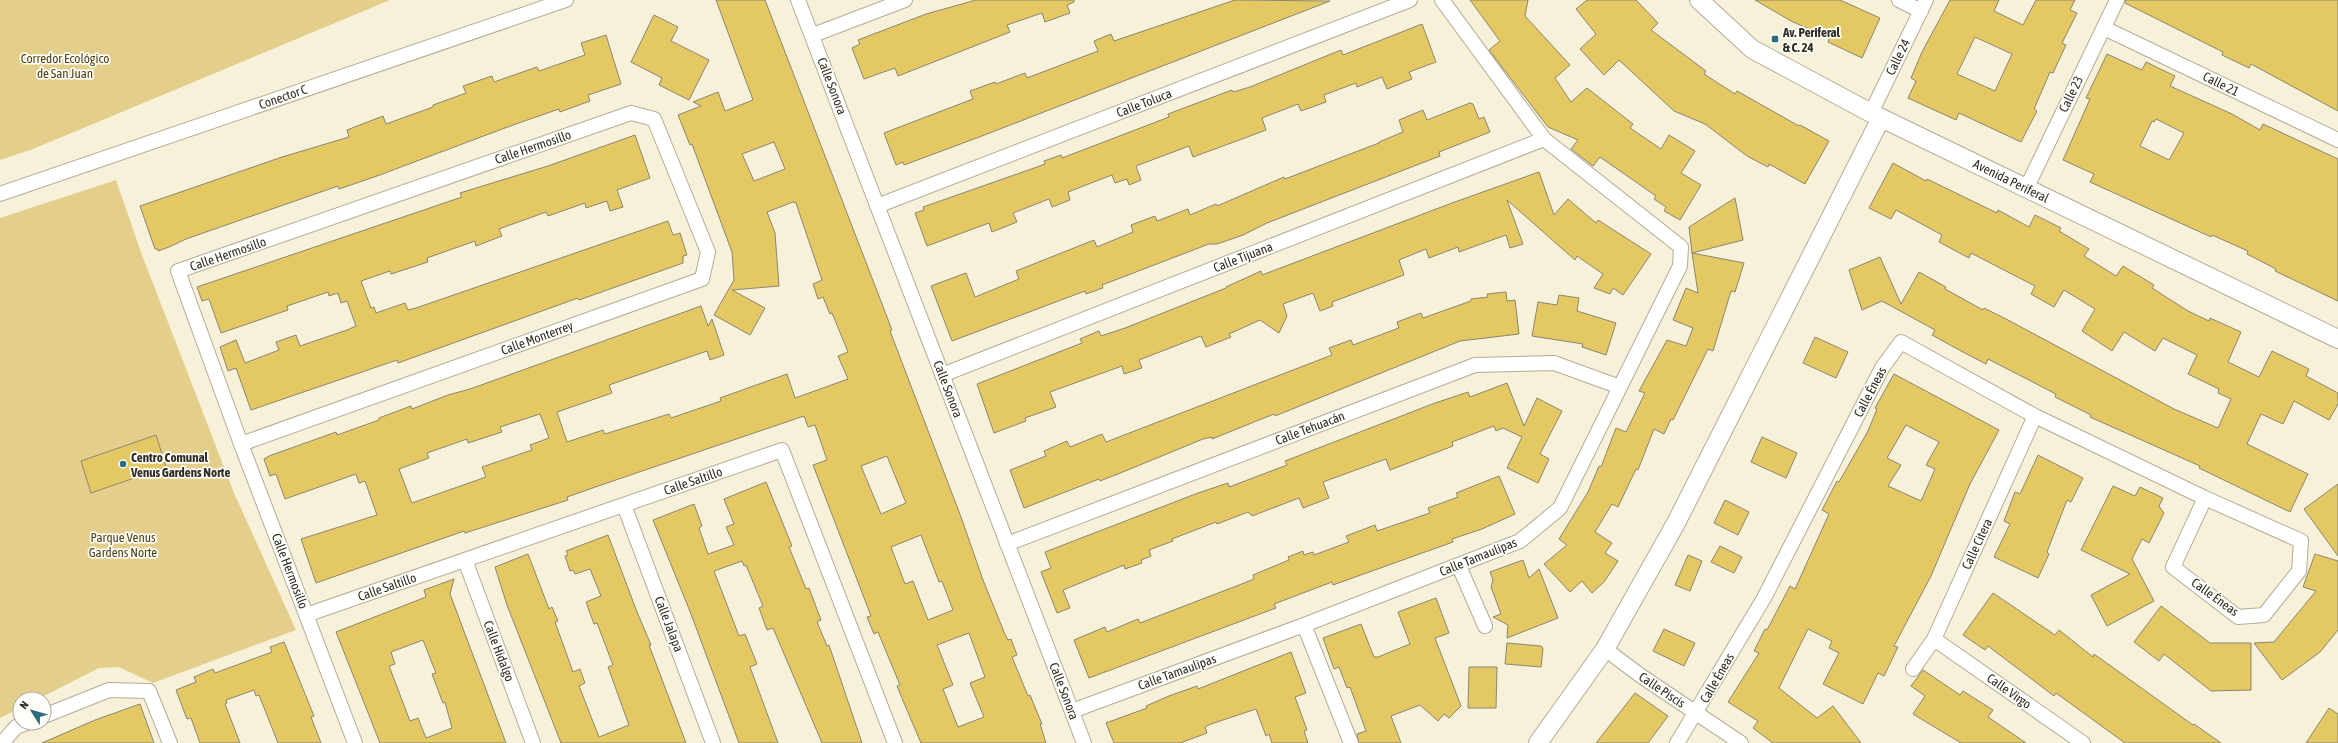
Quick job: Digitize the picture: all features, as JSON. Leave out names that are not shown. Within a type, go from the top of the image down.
[{"type":"street","name":"Conector C","points":[[0,194],[566,0]]},
{"type":"street","name":"Calle Sonora","points":[[798,0],[813,35],[1084,743]]},
{"type":"street","points":[[813,35],[904,0]]},
{"type":"street","name":"Calle Toluca","points":[[878,206],[1410,0]]},
{"type":"street","points":[[1442,0],[1544,139]]},
{"type":"street","name":"Avenida Periferal","points":[[1699,0],[1752,49],[1876,116],[2338,339]]},
{"type":"street","points":[[1899,0],[1923,6]]},
{"type":"street","name":"Calle 23","points":[[2026,189],[2117,0]]},
{"type":"street","name":"Calle 24","points":[[1876,116],[1923,6]]},
{"type":"street","name":"Calle 21","points":[[2104,28],[2338,140]]},
{"type":"street","name":"Calle Hermosillo","points":[[355,743],[241,444],[178,271],[631,113],[654,119],[666,150]]},
{"type":"street","points":[[1538,743],[1605,649],[1676,523],[1876,116]]},
{"type":"street","name":"Calle Tamaulipas","points":[[1072,711],[1459,566],[1520,541],[1560,508],[1680,266],[1681,247],[1544,139]]},
{"type":"street","name":"Calle Tijuana","points":[[942,375],[1544,139]]},
{"type":"street","name":"Calle Monterrey","points":[[241,444],[702,279],[708,252],[666,150]]},
{"type":"street","name":"Calle Éneas","points":[[1677,743],[1696,714],[1764,598],[1882,368],[1901,342],[2036,416],[2205,498],[2301,541],[2299,571],[2264,615],[2238,617],[2173,566],[2205,498]]},
{"type":"street","name":"Calle Tehuacán","points":[[1007,544],[1475,365],[1554,363],[1620,387]]},
{"type":"street","name":"Calle Citera","points":[[1913,669],[1934,639],[2036,416]]},
{"type":"street","name":"Calle Saltillo","points":[[306,615],[782,450],[895,743]]},
{"type":"street","name":"Calle Jalapa","points":[[624,505],[713,743]]},
{"type":"street","name":"Calle Hidalgo","points":[[465,560],[533,743]]},
{"type":"street","points":[[1459,566],[1485,626]]},
{"type":"street","points":[[1304,624],[1351,743]]},
{"type":"street","name":"Calle Virgo","points":[[1934,639],[2083,743]]},
{"type":"street","name":"Calle Piscis","points":[[1605,649],[1696,714],[1741,743]]},
{"type":"street","points":[[52,713],[109,690],[149,690],[170,743]]},
{"type":"street","points":[[2,743],[12,731]]},
{"type":"green space","name":"Corredor Ecológico de San Juan","points":[[0,0],[390,0],[33,149],[0,160]]},
{"type":"green space","name":"Parque Venus Gardens Norte","points":[[116,180],[142,255],[234,493],[296,630],[153,683],[119,667],[99,668],[52,692],[12,691],[12,712],[0,718],[0,218]]},
{"type":"building","points":[[716,0],[765,0],[892,330],[890,331],[961,517],[983,580],[1004,632],[1008,640],[1011,639],[1017,655],[1012,657],[1028,696],[1030,695],[1042,724],[1040,724],[1046,743],[921,743],[897,686],[900,685],[878,632],[874,634],[867,617],[871,616],[813,465],[827,460],[815,425],[808,427],[804,416],[567,497],[568,500],[465,533],[464,531],[316,583],[301,539],[377,515],[365,481],[359,483],[356,474],[285,499],[276,474],[270,476],[264,459],[269,456],[336,432],[337,435],[379,420],[379,418],[411,406],[412,409],[448,395],[470,389],[701,306],[708,326],[712,319],[724,355],[710,360],[707,351],[609,385],[612,393],[557,412],[567,442],[603,430],[605,434],[669,414],[671,418],[721,401],[720,398],[787,374],[795,398],[848,379],[838,356],[848,352],[832,313],[830,314],[823,297],[818,299],[813,284],[822,280],[796,203],[793,202],[767,212],[775,233],[779,286],[732,290],[765,308],[750,335],[714,315],[734,280],[732,252],[692,144],[690,145],[678,115],[701,106],[693,102],[718,92],[725,111],[753,100]],"holes":[[[774,142],[785,169],[754,181],[742,154]],[[540,414],[549,438],[530,445],[532,450],[482,467],[486,477],[412,503],[399,469],[429,458],[427,453],[467,439],[468,443],[502,432],[500,427]],[[887,456],[906,503],[881,514],[861,466]],[[921,535],[939,582],[942,581],[953,610],[928,620],[913,581],[905,584],[891,547]],[[969,633],[985,677],[970,683],[984,717],[958,727],[943,689],[953,685],[937,645]]]},
{"type":"building","points":[[976,0],[1074,0],[1074,2],[1067,5],[1070,13],[1045,22],[1042,13],[1007,25],[1010,32],[898,76],[895,68],[864,79],[852,48],[860,44],[858,40],[926,14]]},
{"type":"building","points":[[1235,0],[1330,1],[982,136],[904,165],[903,162],[896,165],[884,133],[973,99],[970,91],[995,82],[996,84],[1025,73],[1027,78],[1098,51],[1094,41],[1111,34],[1114,41]]},
{"type":"building","points":[[1470,0],[1528,0],[1525,16],[1570,65],[1555,78],[1571,102],[1587,88],[1633,124],[1630,128],[1661,149],[1669,135],[1695,151],[1681,173],[1701,185],[1680,220],[1664,211],[1666,207],[1654,199],[1656,196],[1600,157],[1593,166],[1571,149],[1578,140],[1548,127],[1489,50],[1500,41]]},
{"type":"building","points":[[1587,0],[1636,0],[1658,23],[1651,30],[1706,71],[1704,74],[1735,94],[1737,91],[1829,141],[1805,184],[1769,164],[1768,167],[1747,156],[1705,124],[1674,111],[1619,60],[1604,75],[1580,49],[1596,34],[1576,9]]},
{"type":"building","points":[[1755,0],[1840,0],[1880,18],[1862,58],[1828,42],[1829,38],[1791,21]]},
{"type":"building","points":[[1950,0],[1999,0],[1994,11],[2023,25],[2036,0],[2075,0],[2070,10],[2077,13],[2062,43],[2066,45],[2053,73],[2050,72],[2034,109],[2037,111],[2021,142],[1959,113],[1956,120],[1908,98],[1916,81],[1911,78],[1922,52]],"holes":[[[1975,37],[2012,54],[1995,91],[1957,74]]]},
{"type":"building","points":[[2125,0],[2338,0],[2338,111],[2251,64],[2249,68],[2222,55],[2223,52],[2125,3]]},
{"type":"building","points":[[654,15],[678,27],[671,41],[709,60],[689,100],[659,85],[662,78],[631,62]]},
{"type":"building","points":[[1422,24],[1436,62],[1409,72],[1412,79],[1387,89],[1382,77],[1357,87],[1356,83],[1324,95],[1326,102],[1301,111],[1298,104],[1262,118],[1266,130],[1193,157],[1189,146],[1136,166],[1141,180],[1129,185],[1127,179],[1115,183],[1112,175],[1068,192],[1070,200],[1052,207],[1049,199],[1013,213],[1017,222],[992,232],[989,223],[927,246],[915,213],[924,210],[923,207],[1045,164],[1044,161],[1061,155],[1062,158],[1169,117],[1168,114],[1232,90],[1233,92],[1250,87],[1341,50],[1343,55]]},
{"type":"building","points":[[606,35],[621,84],[588,95],[590,101],[560,112],[559,109],[377,176],[339,189],[338,186],[186,239],[158,251],[158,249],[155,249],[140,206],[282,157],[349,137],[347,130],[383,116],[386,124],[433,107],[433,105],[466,93],[463,86],[492,76],[494,82],[537,67],[539,71],[585,55],[581,43]]},
{"type":"building","points":[[2107,54],[2142,70],[2146,62],[2175,76],[2170,86],[2232,114],[2260,130],[2263,124],[2338,159],[2338,301],[2275,271],[2276,269],[2247,254],[2248,251],[2212,235],[2211,237],[2090,182],[2094,174],[2063,160],[2090,99],[2086,98]],"holes":[[[2156,119],[2184,133],[2169,160],[2140,146],[2152,121],[2154,122]]]},
{"type":"building","points":[[1470,103],[1473,104],[1479,119],[1484,117],[1490,132],[1439,152],[1440,156],[1267,223],[1243,235],[1217,244],[1209,244],[1102,285],[1103,288],[1086,294],[1085,291],[952,341],[931,286],[966,273],[975,297],[1019,279],[1016,271],[1094,240],[1097,247],[1133,232],[1131,225],[1155,216],[1157,221],[1188,209],[1190,215],[1216,204],[1217,206],[1284,177],[1285,179],[1379,143],[1403,132],[1399,120],[1423,110],[1427,120]]},
{"type":"building","points":[[635,135],[650,178],[617,190],[623,207],[610,211],[607,201],[586,208],[585,203],[548,216],[546,212],[499,229],[502,236],[476,246],[475,241],[427,258],[428,262],[391,274],[390,271],[361,281],[371,308],[374,307],[376,313],[405,303],[408,310],[416,308],[668,221],[673,235],[680,233],[687,255],[683,256],[683,263],[579,300],[578,298],[398,363],[397,360],[251,410],[236,368],[228,371],[220,347],[236,340],[245,363],[279,350],[276,342],[296,335],[300,346],[347,330],[356,326],[347,301],[341,303],[338,293],[329,296],[328,292],[287,306],[288,310],[221,333],[209,299],[202,301],[197,287],[462,197],[460,193],[548,166]]},
{"type":"building","points":[[1893,163],[1926,181],[1927,179],[1997,213],[1998,210],[2029,227],[2035,215],[2061,228],[2059,231],[2089,249],[2084,256],[2116,276],[2123,266],[2154,285],[2152,288],[2188,311],[2209,321],[2210,318],[2241,332],[2228,362],[2259,377],[2272,351],[2309,369],[2306,376],[2338,393],[2338,404],[2329,420],[2294,401],[2283,424],[2261,414],[2247,444],[2308,474],[2290,512],[2199,468],[2200,466],[2090,417],[2091,415],[2055,397],[2056,394],[1988,359],[1986,364],[1932,335],[1935,330],[1882,301],[1862,310],[1849,270],[1880,257],[1901,304],[1919,272],[1946,287],[1945,289],[1983,310],[1984,308],[2008,320],[2174,409],[2218,428],[2231,399],[2218,393],[2219,389],[2188,374],[2197,355],[2163,338],[2155,351],[2124,332],[2112,351],[2082,331],[2095,309],[2064,290],[2054,307],[2031,294],[2035,286],[1971,253],[1969,258],[1939,242],[1942,235],[1896,210],[1891,219],[1869,208]]},
{"type":"building","points":[[1539,172],[1554,215],[1568,199],[1596,223],[1598,220],[1651,254],[1623,295],[1613,288],[1610,294],[1594,288],[1603,274],[1577,256],[1575,260],[1507,200],[1523,244],[1510,248],[1506,235],[1459,252],[1458,247],[1429,258],[1426,249],[1399,260],[1404,275],[1332,302],[1333,306],[1320,311],[1313,293],[1283,304],[1287,316],[1279,333],[1260,320],[1229,334],[1231,337],[1206,347],[1201,336],[1139,360],[1142,368],[1124,374],[1122,366],[1050,392],[1056,407],[1025,418],[1026,421],[994,433],[977,384],[1082,343],[1080,339],[1099,331],[1101,336],[1125,328],[1226,288],[1261,271],[1262,275],[1452,203]]},
{"type":"building","points":[[1735,198],[1743,240],[1692,253],[1689,227]]},
{"type":"building","points":[[1692,253],[1744,263],[1735,292],[1731,291],[1713,351],[1708,349],[1673,420],[1671,419],[1664,434],[1654,429],[1638,470],[1636,469],[1618,507],[1612,504],[1595,532],[1612,543],[1605,553],[1618,561],[1604,582],[1592,593],[1582,581],[1570,592],[1544,564],[1567,545],[1559,539],[1588,492],[1599,466],[1601,467],[1616,428],[1626,432],[1645,393],[1639,391],[1667,340],[1686,346],[1693,328],[1673,320],[1686,288],[1698,293]]},
{"type":"building","points":[[1506,292],[1507,301],[1515,300],[1519,334],[1460,341],[1275,416],[1274,414],[1212,439],[1212,437],[1203,439],[1100,481],[1099,479],[1024,508],[1010,470],[1046,456],[1044,451],[1067,441],[1070,447],[1102,434],[1106,442],[1332,355],[1329,348],[1351,340],[1353,345],[1399,328],[1397,322],[1421,313],[1423,318],[1471,301],[1471,299],[1488,297],[1487,294]]},
{"type":"building","points":[[1559,295],[1579,298],[1577,311],[1616,323],[1606,355],[1582,347],[1583,344],[1532,336],[1538,302],[1557,305]]},
{"type":"building","points":[[1815,337],[1848,352],[1836,378],[1803,363]]},
{"type":"building","points":[[1894,374],[1999,430],[1970,484],[1931,576],[1894,646],[1898,647],[1884,676],[1878,673],[1863,704],[1823,684],[1839,653],[1829,648],[1832,641],[1808,629],[1779,688],[1817,718],[1833,706],[1861,743],[1773,743],[1753,728],[1758,721],[1728,702],[1759,653],[1754,651],[1790,586],[1795,589],[1829,514],[1822,510],[1837,481],[1839,482],[1868,431],[1877,409],[1875,408]],"holes":[[[1906,425],[1939,442],[1926,465],[1935,469],[1921,501],[1888,486],[1901,465],[1887,458]]]},
{"type":"building","points":[[1507,383],[1524,426],[1537,398],[1562,411],[1540,454],[1549,459],[1538,483],[1507,468],[1522,437],[1503,428],[1496,431],[1494,426],[1452,442],[1453,446],[1390,470],[1386,459],[1323,482],[1329,498],[1303,508],[1299,498],[1252,516],[1248,512],[1217,524],[1216,522],[1172,539],[1173,541],[1149,550],[1151,556],[1141,560],[1142,563],[1125,569],[1124,565],[1063,590],[1070,608],[1057,613],[1041,572],[1051,568],[1045,552],[1198,493],[1228,483],[1229,487],[1287,465],[1285,461],[1435,403],[1468,392],[1470,397]]},
{"type":"building","name":"Centro Comunal Venus Gardens Norte","points":[[156,435],[166,467],[91,493],[81,461]]},
{"type":"building","points":[[1762,437],[1797,453],[1786,478],[1751,462]]},
{"type":"building","points":[[2038,455],[2083,478],[2071,502],[2067,500],[2047,552],[2049,554],[2038,578],[1994,557],[2010,524],[2004,521],[2015,492],[2020,494]]},
{"type":"building","points":[[1499,476],[1515,514],[1482,529],[1452,539],[1453,542],[1333,585],[1332,582],[1274,604],[1276,608],[1089,678],[1074,640],[1105,627],[1107,632],[1138,619],[1140,623],[1254,579],[1253,575],[1289,560],[1288,557],[1303,551],[1304,555],[1313,552],[1314,555],[1349,542],[1346,536],[1375,525],[1377,531],[1430,513],[1428,508],[1458,497],[1456,493]]},
{"type":"building","points":[[766,482],[792,546],[789,547],[806,589],[809,588],[821,620],[817,622],[827,646],[829,645],[862,743],[822,743],[773,628],[767,630],[759,608],[763,606],[746,565],[744,566],[742,561],[714,571],[739,636],[745,634],[757,664],[750,667],[778,743],[739,743],[691,614],[653,520],[694,504],[702,526],[699,528],[708,554],[734,545],[726,527],[734,524],[724,499]]},
{"type":"building","points":[[2338,484],[2338,556],[2304,509]]},
{"type":"building","points":[[2113,486],[2135,496],[2140,487],[2163,498],[2159,506],[2164,513],[2149,543],[2142,539],[2132,559],[2154,601],[2107,626],[2091,595],[2130,574],[2081,550]]},
{"type":"building","points":[[1725,500],[1749,512],[1738,535],[1714,523]]},
{"type":"building","points":[[608,535],[651,645],[649,645],[686,743],[561,743],[507,605],[495,567],[528,554],[549,609],[552,607],[558,621],[555,622],[573,672],[580,669],[585,683],[579,686],[599,737],[629,725],[608,667],[613,665],[597,623],[594,624],[586,602],[601,596],[590,569],[575,574],[573,570],[570,571],[565,556],[568,555],[566,551]]},
{"type":"building","points":[[1720,546],[1742,557],[1734,573],[1711,562]]},
{"type":"building","points":[[2315,554],[2338,561],[2338,630],[2320,652],[2282,680],[2254,643],[2274,642],[2316,591],[2303,587]]},
{"type":"building","points":[[1688,555],[1702,561],[1690,591],[1675,585]]},
{"type":"building","points":[[1523,560],[1529,578],[1539,569],[1558,618],[1507,638],[1508,625],[1493,617],[1501,614],[1491,587],[1493,580],[1490,572]]},
{"type":"building","points":[[454,579],[450,594],[506,743],[380,743],[336,632],[426,597],[424,590]],"holes":[[[423,640],[436,673],[432,674],[443,703],[445,702],[452,728],[426,738],[418,718],[410,721],[389,666],[395,664],[391,652]]]},
{"type":"building","points":[[1993,593],[2055,635],[2059,630],[2093,657],[2094,654],[2193,725],[2194,724],[2221,743],[2125,743],[2056,693],[2054,696],[1988,646],[1985,650],[1963,635]]},
{"type":"building","points":[[1436,598],[1449,633],[1435,638],[1461,706],[1449,718],[1444,714],[1438,721],[1420,705],[1391,716],[1401,743],[1359,743],[1357,734],[1366,731],[1350,687],[1347,688],[1339,667],[1334,669],[1323,638],[1361,624],[1374,657],[1378,657],[1410,644],[1398,612]]},
{"type":"building","points":[[2161,606],[2210,643],[2251,643],[2251,690],[2211,691],[2164,654],[2159,661],[2134,642]]},
{"type":"building","points":[[1664,629],[1695,643],[1684,666],[1653,651]]},
{"type":"building","points":[[284,642],[314,716],[311,717],[321,743],[278,743],[259,695],[256,696],[254,690],[226,700],[227,703],[225,704],[240,743],[200,743],[191,718],[187,719],[176,690],[196,682],[194,677],[213,669],[215,673],[272,652],[270,647]]},
{"type":"building","points":[[1507,643],[1541,646],[1543,648],[1541,667],[1505,664]]},
{"type":"building","points":[[1291,652],[1306,693],[1295,697],[1307,730],[1304,731],[1308,743],[1272,743],[1269,734],[1266,736],[1256,709],[1211,724],[1205,727],[1207,733],[1180,743],[1114,743],[1106,723],[1147,708],[1146,706],[1169,696],[1197,686],[1198,689]]},
{"type":"building","points":[[1469,667],[1497,667],[1496,708],[1468,708]]},
{"type":"building","points":[[1923,670],[1960,695],[1963,691],[1993,710],[1988,717],[2026,743],[1961,743],[1913,714],[1925,696],[1911,686]]},
{"type":"building","points":[[1635,693],[1668,716],[1648,743],[1596,743]]},
{"type":"building","points":[[140,704],[154,743],[42,743],[95,720]]},
{"type":"building","points":[[2329,708],[2338,714],[2338,743],[2306,743]]},
{"type":"place","name":"Av. Periferal & C. 24","points":[[1775,39]]},
{"type":"place","name":"Centro Comunal Venus Gardens Norte","points":[[123,464]]}]
